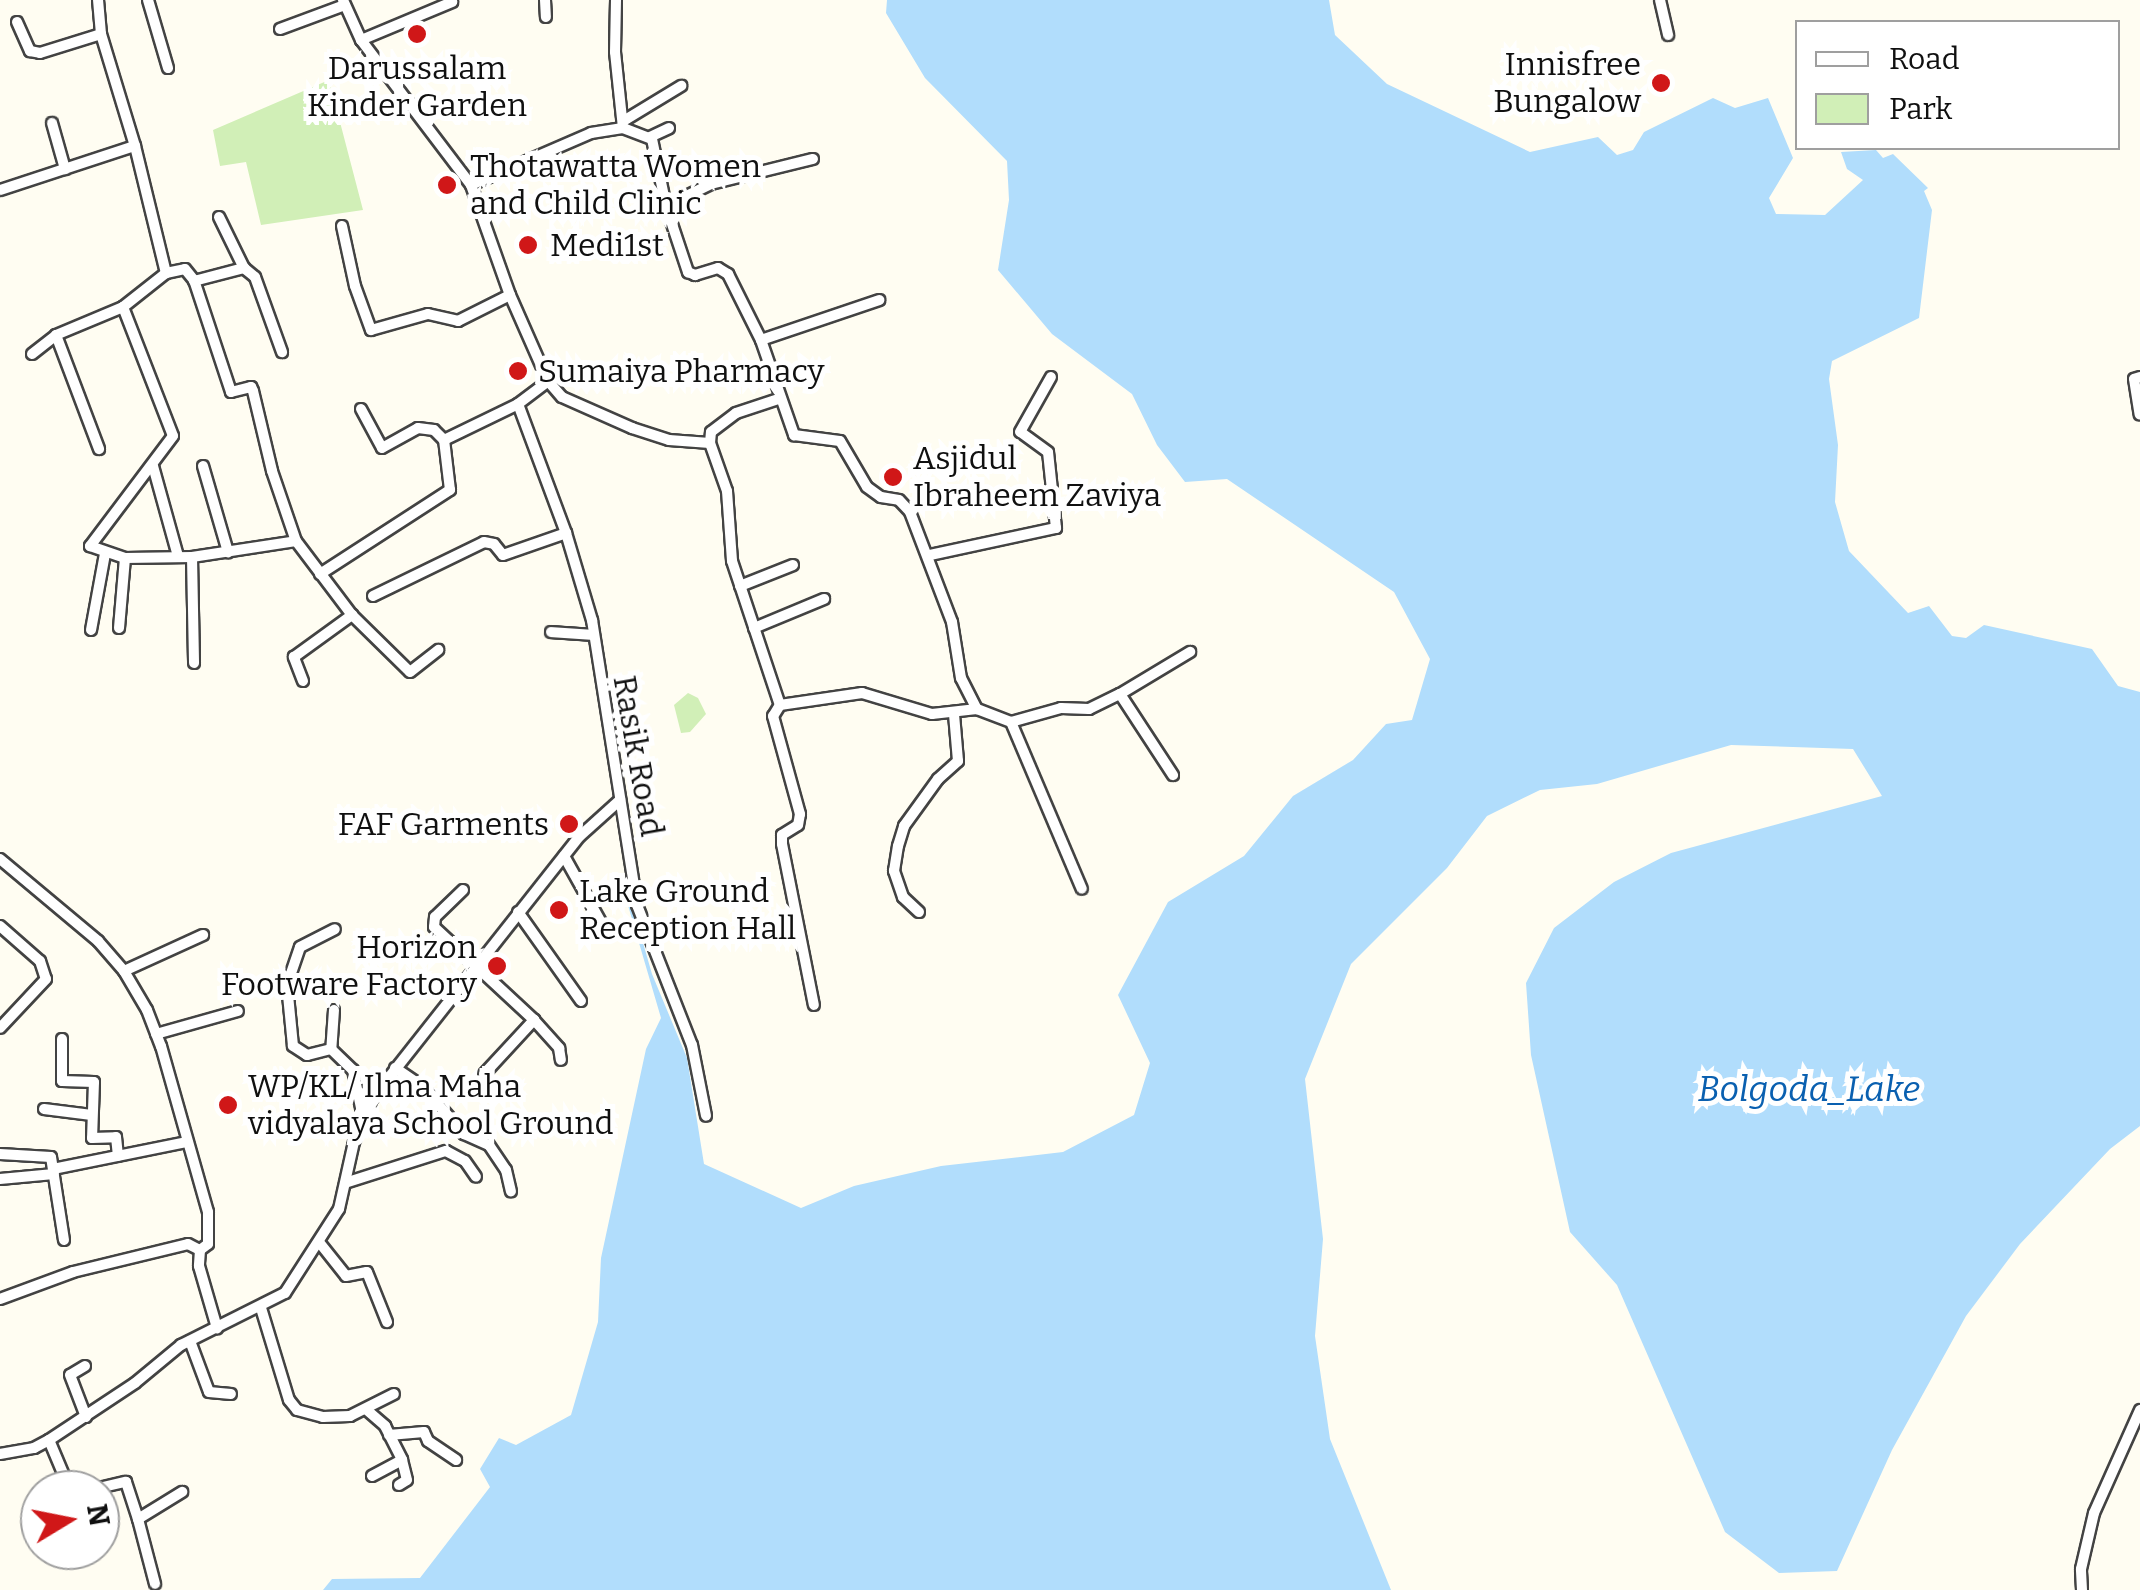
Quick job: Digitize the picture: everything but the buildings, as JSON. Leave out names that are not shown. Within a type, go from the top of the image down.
[{"type":"street","points":[[98,0],[102,34],[166,273]]},
{"type":"street","points":[[148,0],[168,68]]},
{"type":"street","points":[[545,0],[546,17]]},
{"type":"street","points":[[616,0],[615,52],[624,124]]},
{"type":"street","points":[[1660,0],[1668,35]]},
{"type":"street","points":[[280,29],[344,2],[360,40],[471,185],[510,295],[548,381],[562,397],[669,440],[710,444]]},
{"type":"street","points":[[360,40],[452,2]]},
{"type":"street","points":[[17,22],[30,51],[40,53],[102,34]]},
{"type":"street","points":[[471,185],[591,133],[624,124],[681,86]]},
{"type":"street","points":[[52,123],[65,169]]},
{"type":"street","points":[[624,124],[650,137]]},
{"type":"street","points":[[650,137],[669,128]]},
{"type":"street","points":[[650,137],[666,206],[688,272],[696,275],[718,268],[728,274],[762,340],[794,436],[840,442],[866,487],[881,498],[899,500],[910,512],[952,622],[961,678],[977,709]]},
{"type":"street","points":[[0,190],[135,146]]},
{"type":"street","points":[[666,206],[711,184],[813,159]]},
{"type":"street","points":[[219,216],[244,268],[255,277],[282,352]]},
{"type":"street","points":[[342,226],[355,286],[371,330],[428,314],[458,321],[510,295]]},
{"type":"street","points":[[194,280],[244,268]]},
{"type":"street","points":[[32,354],[56,335],[123,306],[166,273],[185,269],[194,280],[231,392],[251,387],[253,391],[272,471],[296,541],[352,615],[410,672],[438,650]]},
{"type":"street","points":[[762,340],[878,300]]},
{"type":"street","points":[[123,306],[172,431],[171,444],[119,503],[90,546],[124,558],[192,557],[296,541]]},
{"type":"street","points":[[56,335],[99,449]]},
{"type":"street","points":[[930,556],[1056,528],[1048,452],[1020,432],[1051,377]]},
{"type":"street","points":[[2140,377],[2134,379],[2140,415]]},
{"type":"street","points":[[444,440],[518,404],[548,381]]},
{"type":"street","points":[[780,705],[732,561],[727,491],[710,444],[712,432],[736,412],[781,398]]},
{"type":"street","name":"Rasik Road","points":[[518,404],[566,534],[593,635],[641,923],[692,1045],[706,1116]]},
{"type":"street","points":[[320,574],[450,490],[444,440],[434,430],[418,428],[382,448],[361,408]]},
{"type":"street","points":[[154,466],[178,556]]},
{"type":"street","points":[[203,466],[228,552]]},
{"type":"street","points":[[373,596],[484,542],[490,541],[504,554],[566,534]]},
{"type":"street","points":[[91,630],[106,554]]},
{"type":"street","points":[[192,557],[194,663]]},
{"type":"street","points":[[119,628],[124,558]]},
{"type":"street","points":[[740,586],[794,565]]},
{"type":"street","points":[[754,628],[824,599]]},
{"type":"street","points":[[303,681],[294,657],[352,615]]},
{"type":"street","points":[[551,632],[593,635]]},
{"type":"street","points":[[814,1005],[782,844],[782,835],[798,826],[800,814],[773,716],[780,705],[862,693],[932,714],[977,709],[1011,722],[1061,708],[1089,709],[1190,652]]},
{"type":"street","points":[[1120,694],[1174,775]]},
{"type":"street","points":[[920,912],[903,896],[894,871],[898,846],[904,826],[938,779],[958,761],[954,714]]},
{"type":"street","points":[[1011,722],[1082,888]]},
{"type":"street","points":[[0,1454],[34,1448],[50,1440],[190,1340],[285,1293],[319,1242],[348,1182],[354,1142],[366,1114],[394,1068],[564,856],[620,800]]},
{"type":"street","points":[[564,856],[607,933]]},
{"type":"street","points":[[2,866],[98,941],[124,971],[156,1034],[208,1212],[208,1244],[200,1250],[199,1266],[217,1328]]},
{"type":"street","points":[[463,890],[432,922],[534,1020],[559,1048],[562,1060]]},
{"type":"street","points":[[518,912],[581,1001]]},
{"type":"street","points":[[0,926],[40,961],[46,979],[0,1028]]},
{"type":"street","points":[[331,1049],[307,1055],[293,1046],[287,985],[300,946],[336,929]]},
{"type":"street","points":[[124,971],[203,935]]},
{"type":"street","points":[[331,1049],[334,1010]]},
{"type":"street","points":[[156,1034],[238,1011]]},
{"type":"street","points":[[484,1074],[534,1020]]},
{"type":"street","points":[[62,1039],[62,1081],[94,1082],[92,1138],[116,1137],[118,1156]]},
{"type":"street","points":[[331,1049],[354,1070],[361,1109],[366,1114]]},
{"type":"street","points":[[394,1068],[422,1086],[464,1134],[490,1145],[506,1170],[511,1192]]},
{"type":"street","points":[[44,1109],[92,1116]]},
{"type":"street","points":[[0,1179],[187,1142]]},
{"type":"street","points":[[348,1182],[446,1151],[465,1161],[476,1178]]},
{"type":"street","points":[[0,1154],[51,1158],[64,1240]]},
{"type":"street","points":[[319,1242],[346,1276],[366,1272],[387,1322]]},
{"type":"street","points":[[0,1299],[74,1272],[188,1244],[200,1250]]},
{"type":"street","points":[[261,1308],[289,1400],[297,1410],[323,1417],[368,1410],[394,1394]]},
{"type":"street","points":[[190,1340],[209,1392],[231,1394]]},
{"type":"street","points":[[85,1366],[70,1376],[86,1417]]},
{"type":"street","points":[[368,1410],[389,1435],[402,1460],[407,1480],[399,1485]]},
{"type":"street","points":[[2082,1590],[2081,1569],[2094,1513],[2140,1410]]},
{"type":"street","points":[[389,1435],[424,1432],[428,1441],[456,1460]]},
{"type":"street","points":[[50,1440],[62,1470]]},
{"type":"street","points":[[372,1476],[402,1460]]},
{"type":"street","points":[[120,1483],[126,1482],[155,1584]]},
{"type":"street","points":[[138,1519],[182,1492]]},
{"type":"green space","points":[[329,80],[363,210],[261,225],[246,162],[220,166],[213,130]]},
{"type":"green space","points":[[688,693],[698,698],[706,714],[690,732],[681,733],[674,705]]},
{"type":"water","name":"Bolgoda_Lake","points":[[887,0],[1329,0],[1335,35],[1387,84],[1530,152],[1598,137],[1617,155],[1633,150],[1644,132],[1713,98],[1735,108],[1768,98],[1793,158],[1769,198],[1776,214],[1825,215],[1863,180],[1847,169],[1841,152],[1876,150],[1883,158],[1893,154],[1928,188],[1924,191],[1932,210],[1919,318],[1832,361],[1829,379],[1838,445],[1835,502],[1849,551],[1908,613],[1929,606],[1952,636],[1966,638],[1984,625],[2092,649],[2118,686],[2140,692],[2140,1126],[2110,1149],[2020,1244],[1966,1316],[1892,1450],[1837,1571],[1779,1573],[1725,1532],[1617,1285],[1570,1232],[1531,1055],[1526,983],[1554,928],[1614,882],[1671,853],[1882,796],[1853,749],[1731,745],[1597,784],[1540,790],[1487,816],[1447,868],[1351,964],[1305,1079],[1323,1239],[1315,1336],[1330,1439],[1391,1590],[323,1590],[332,1579],[420,1578],[490,1487],[480,1469],[499,1438],[516,1445],[571,1415],[598,1322],[601,1258],[646,1049],[661,1018],[620,878],[624,877],[652,974],[687,1058],[704,1164],[801,1208],[854,1186],[941,1166],[1063,1152],[1134,1115],[1150,1063],[1118,995],[1168,902],[1244,856],[1293,796],[1353,760],[1386,724],[1412,720],[1430,659],[1394,592],[1227,479],[1185,482],[1157,445],[1132,394],[1052,334],[998,270],[1009,200],[1007,161],[925,78],[886,13]]},
{"type":"place","name":"Darussalam Kinder Garden","points":[[417,34]]},
{"type":"place","name":"Innisfree Bungalow","points":[[1661,83]]},
{"type":"place","name":"Thotawatta Women and Child Clinic","points":[[447,185]]},
{"type":"place","name":"Medi1st","points":[[528,245]]},
{"type":"place","name":"Sumaiya Pharmacy","points":[[518,371]]},
{"type":"place","name":"Asjidul Ibraheem Zaviya","points":[[893,477]]},
{"type":"place","name":"FAF Garments","points":[[569,824]]},
{"type":"place","name":"Lake Ground Reception Hall","points":[[559,910]]},
{"type":"place","name":"Horizon Footware Factory","points":[[497,966]]},
{"type":"place","name":"WP/KL/ Ilma Maha vidyalaya School Ground","points":[[228,1105]]}]
